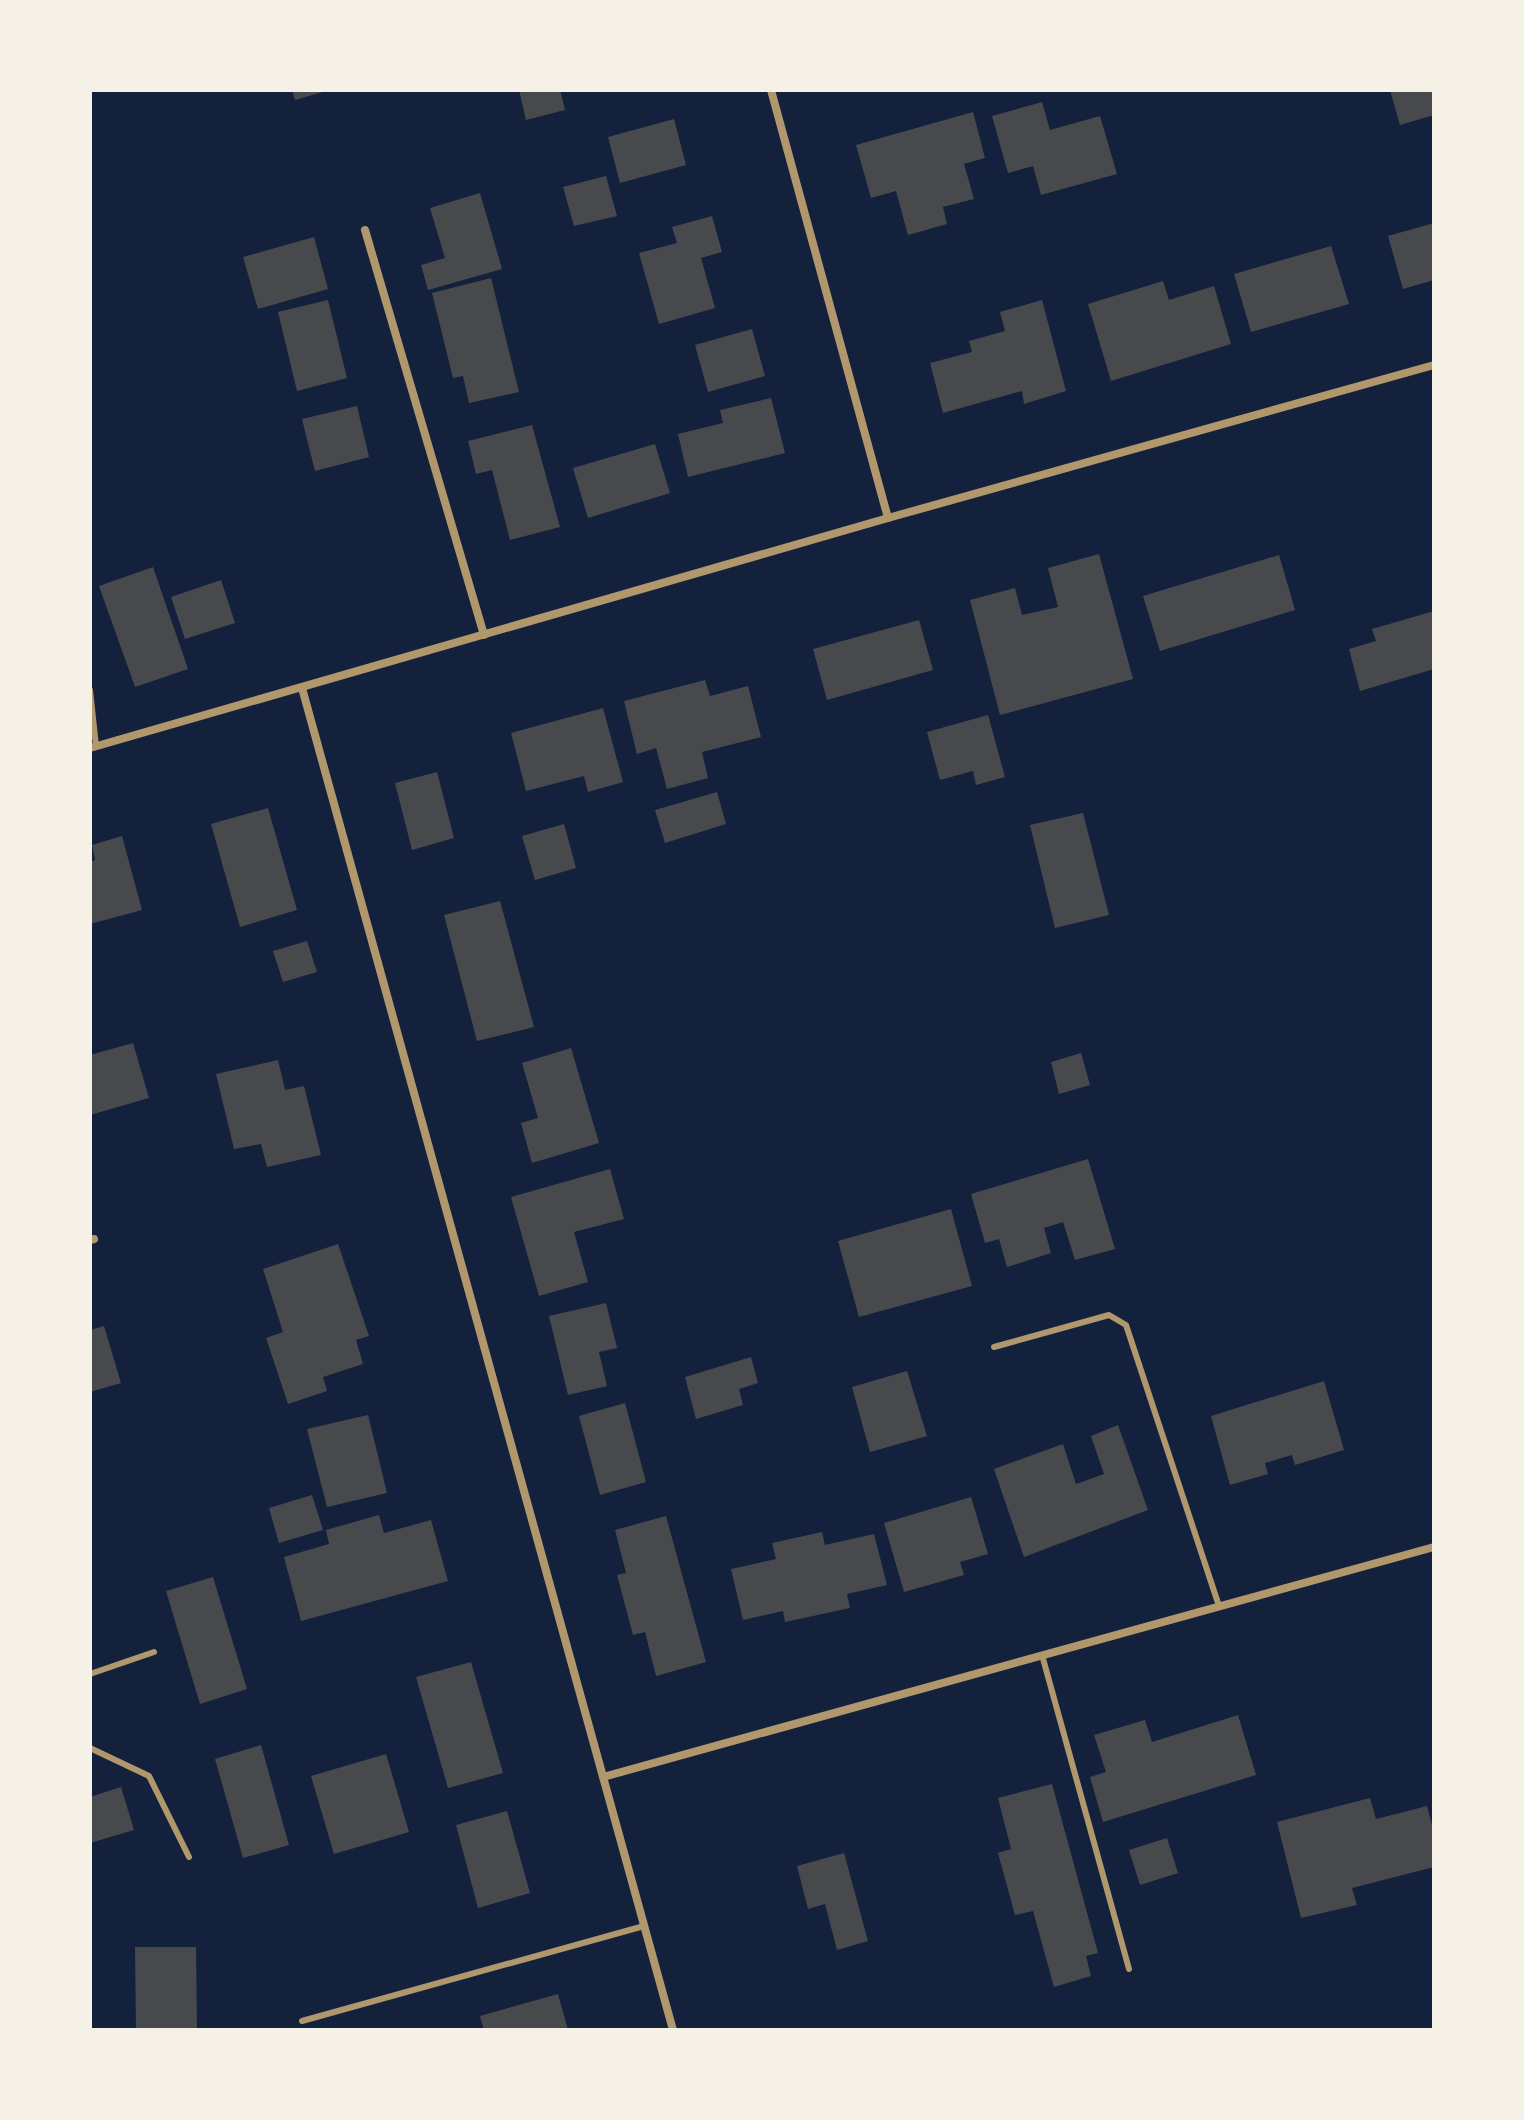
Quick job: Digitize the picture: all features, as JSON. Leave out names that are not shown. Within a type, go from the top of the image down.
[{"type":"street","points":[[771,90],[888,518]]},
{"type":"street","points":[[365,230],[484,635]]},
{"type":"street","points":[[93,747],[888,518],[1434,365]]},
{"type":"street","points":[[302,688],[673,2030]]},
{"type":"street","points":[[603,1777],[1434,1547]]},
{"type":"lane","points":[[90,690],[93,747]]},
{"type":"lane","points":[[994,1347],[1109,1315],[1126,1325],[1219,1606]]},
{"type":"lane","points":[[90,1674],[154,1652]]},
{"type":"lane","points":[[1042,1655],[1129,1969]]},
{"type":"lane","points":[[90,1748],[149,1776],[189,1857]]},
{"type":"lane","points":[[302,2021],[644,1926]]},
{"type":"building","points":[[292,90],[326,90],[326,91],[295,100]]},
{"type":"building","points":[[519,90],[560,90],[565,110],[526,120]]},
{"type":"building","points":[[1390,90],[1434,90],[1434,115],[1400,125]]},
{"type":"building","points":[[1042,102],[1050,130],[1100,116],[1117,174],[1041,195],[1033,166],[1008,173],[992,116]]},
{"type":"building","points":[[973,112],[985,158],[964,164],[974,199],[943,207],[947,224],[908,235],[896,191],[871,198],[856,145]]},
{"type":"building","points":[[674,119],[686,165],[620,183],[608,137]]},
{"type":"building","points":[[606,176],[617,216],[574,226],[563,187]]},
{"type":"building","points":[[480,193],[502,269],[428,290],[421,265],[445,258],[430,208]]},
{"type":"building","points":[[712,216],[722,252],[701,258],[715,308],[659,324],[639,253],[677,243],[672,227]]},
{"type":"building","points":[[1434,223],[1434,280],[1403,289],[1388,236]]},
{"type":"building","points":[[314,237],[328,289],[258,309],[243,257]]},
{"type":"building","points":[[1331,246],[1349,304],[1251,332],[1234,274]]},
{"type":"building","points":[[491,278],[519,392],[469,403],[463,376],[453,378],[432,293]]},
{"type":"building","points":[[1163,281],[1169,300],[1214,286],[1231,344],[1111,381],[1088,304]]},
{"type":"building","points":[[328,300],[347,378],[297,391],[278,312]]},
{"type":"building","points":[[1042,300],[1066,391],[1024,404],[1022,391],[943,413],[930,363],[972,352],[969,341],[1005,331],[1000,312]]},
{"type":"building","points":[[752,329],[765,376],[708,392],[695,345]]},
{"type":"building","points":[[771,398],[785,453],[688,477],[678,434],[723,423],[720,410]]},
{"type":"building","points":[[357,406],[369,457],[315,471],[302,419]]},
{"type":"building","points":[[532,425],[560,527],[510,540],[492,470],[476,474],[468,441]]},
{"type":"building","points":[[655,444],[670,493],[588,518],[573,468]]},
{"type":"building","points":[[1099,554],[1133,679],[1000,715],[970,600],[1015,588],[1022,615],[1058,607],[1048,568]]},
{"type":"building","points":[[1279,555],[1295,610],[1160,651],[1143,596]]},
{"type":"building","points":[[153,567],[188,669],[135,687],[99,586]]},
{"type":"building","points":[[221,580],[235,623],[185,639],[171,597]]},
{"type":"building","points":[[1434,611],[1434,669],[1360,691],[1349,649],[1376,641],[1372,629]]},
{"type":"building","points":[[919,620],[933,670],[827,700],[813,649]]},
{"type":"building","points":[[705,680],[710,696],[748,686],[761,737],[702,752],[708,778],[667,789],[656,748],[637,754],[624,701]]},
{"type":"building","points":[[603,708],[623,782],[588,792],[584,776],[526,791],[511,733]]},
{"type":"building","points":[[988,715],[1005,777],[976,785],[973,771],[940,780],[927,732]]},
{"type":"building","points":[[437,772],[454,838],[412,850],[395,783]]},
{"type":"building","points":[[717,792],[726,824],[665,843],[655,810]]},
{"type":"building","points":[[268,808],[297,910],[240,927],[211,824]]},
{"type":"building","points":[[1083,813],[1109,915],[1055,928],[1030,825]]},
{"type":"building","points":[[564,824],[576,868],[535,880],[522,836]]},
{"type":"building","points":[[122,836],[142,910],[90,924],[90,862],[95,860],[92,845]]},
{"type":"building","points":[[500,901],[534,1027],[477,1041],[444,915]]},
{"type":"building","points":[[307,941],[317,972],[283,982],[273,951]]},
{"type":"building","points":[[133,1043],[149,1098],[90,1115],[90,1055]]},
{"type":"building","points":[[571,1048],[599,1143],[532,1163],[521,1123],[538,1118],[522,1063]]},
{"type":"building","points":[[1081,1053],[1090,1085],[1059,1094],[1051,1062]]},
{"type":"building","points":[[278,1060],[285,1090],[304,1086],[321,1155],[267,1167],[261,1144],[234,1149],[216,1074]]},
{"type":"building","points":[[1088,1159],[1115,1249],[1075,1260],[1063,1222],[1044,1228],[1051,1253],[1007,1267],[999,1239],[985,1243],[971,1194]]},
{"type":"building","points":[[610,1169],[624,1219],[574,1232],[588,1282],[539,1296],[511,1197]]},
{"type":"building","points":[[951,1209],[972,1286],[859,1317],[838,1241]]},
{"type":"building","points":[[338,1244],[369,1336],[356,1340],[363,1364],[323,1377],[327,1391],[288,1404],[266,1338],[283,1332],[263,1269]]},
{"type":"building","points":[[606,1303],[617,1348],[599,1352],[607,1386],[568,1395],[549,1316]]},
{"type":"building","points":[[104,1326],[121,1383],[90,1392],[90,1330]]},
{"type":"building","points":[[751,1357],[758,1383],[739,1389],[743,1405],[696,1419],[685,1377]]},
{"type":"building","points":[[907,1371],[927,1436],[870,1452],[852,1387]]},
{"type":"building","points":[[1324,1381],[1344,1450],[1295,1465],[1292,1455],[1265,1463],[1268,1474],[1230,1485],[1211,1416]]},
{"type":"building","points":[[625,1403],[646,1482],[600,1495],[579,1416]]},
{"type":"building","points":[[368,1415],[387,1493],[327,1507],[307,1429]]},
{"type":"building","points":[[1118,1425],[1148,1510],[1024,1557],[994,1469],[1063,1444],[1076,1484],[1104,1474],[1091,1436]]},
{"type":"building","points":[[312,1495],[323,1530],[279,1543],[269,1508]]},
{"type":"building","points":[[971,1497],[988,1554],[960,1562],[964,1575],[904,1592],[884,1523]]},
{"type":"building","points":[[379,1515],[384,1533],[431,1520],[448,1581],[301,1621],[284,1557],[329,1544],[326,1530]]},
{"type":"building","points":[[666,1516],[706,1662],[656,1676],[645,1632],[633,1635],[617,1575],[626,1573],[615,1530]]},
{"type":"building","points":[[822,1532],[825,1545],[874,1534],[887,1585],[847,1594],[850,1608],[785,1622],[783,1611],[743,1620],[731,1569],[776,1559],[772,1543]]},
{"type":"building","points":[[213,1577],[247,1689],[200,1704],[166,1591]]},
{"type":"building","points":[[471,1662],[503,1773],[448,1788],[416,1677]]},
{"type":"building","points":[[1238,1715],[1256,1775],[1103,1822],[1090,1777],[1106,1772],[1094,1735],[1145,1720],[1152,1742]]},
{"type":"building","points":[[261,1745],[289,1845],[243,1858],[215,1759]]},
{"type":"building","points":[[386,1754],[409,1832],[334,1854],[311,1776]]},
{"type":"building","points":[[1052,1784],[1098,1953],[1086,1956],[1091,1976],[1054,1987],[1033,1911],[1015,1915],[998,1853],[1011,1849],[998,1798]]},
{"type":"building","points":[[121,1787],[134,1830],[90,1843],[90,1797]]},
{"type":"building","points":[[1370,1798],[1376,1819],[1427,1806],[1434,1832],[1434,1867],[1352,1888],[1357,1905],[1301,1918],[1277,1822]]},
{"type":"building","points":[[507,1811],[530,1893],[478,1908],[456,1825]]},
{"type":"building","points":[[1167,1838],[1178,1873],[1140,1885],[1129,1850]]},
{"type":"building","points":[[844,1853],[868,1941],[837,1950],[825,1904],[808,1909],[797,1866]]},
{"type":"building","points":[[135,1947],[196,1947],[197,2030],[136,2030]]},
{"type":"building","points":[[558,1994],[568,2030],[484,2030],[480,2016]]}]
